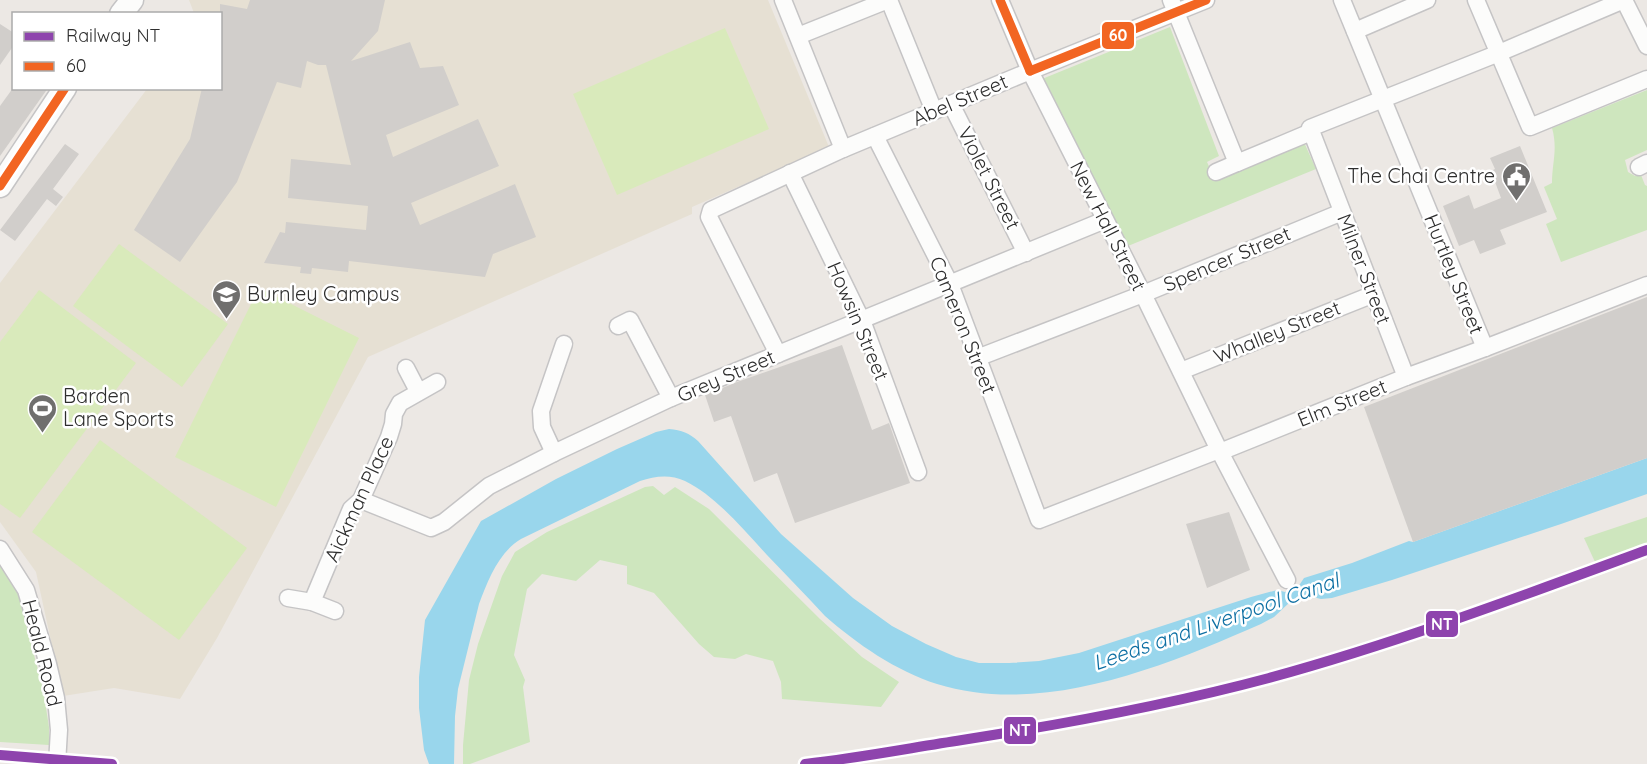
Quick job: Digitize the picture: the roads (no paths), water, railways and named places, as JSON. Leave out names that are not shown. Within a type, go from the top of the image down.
[{"type":"street","points":[[123,12],[132,0]]},
{"type":"street","points":[[783,0],[843,149]]},
{"type":"street","points":[[798,36],[889,0],[934,111]]},
{"type":"street","name":"New Hall Street","points":[[1001,0],[1030,71],[1287,580]]},
{"type":"street","name":"Abel Street","points":[[778,354],[709,217],[711,210],[843,149],[1030,71],[1174,6],[1206,0]]},
{"type":"street","name":"Hurtley Street","points":[[1342,0],[1485,348]]},
{"type":"street","points":[[1355,31],[1426,0]]},
{"type":"street","points":[[1476,0],[1530,127],[1647,78]]},
{"type":"street","points":[[1216,172],[1382,99],[1624,0],[1647,46]]},
{"type":"street","points":[[1174,6],[1237,163]]},
{"type":"street","points":[[0,186],[64,90]]},
{"type":"street","name":"Violet Street","points":[[951,104],[1026,253]]},
{"type":"street","name":"Milner Street","points":[[1310,130],[1406,377]]},
{"type":"street","name":"Cameron Street","points":[[875,136],[950,284],[1039,520]]},
{"type":"street","name":"Howsin Street","points":[[790,173],[862,320],[918,472]]},
{"type":"street","name":"Spencer Street","points":[[977,358],[1143,294],[1342,212]]},
{"type":"street","name":"Grey Street","points":[[361,500],[431,528],[444,522],[489,486],[671,398],[1105,220]]},
{"type":"street","name":"Elm Street","points":[[1039,520],[1647,285]]},
{"type":"street","name":"Whalley Street","points":[[1181,371],[1374,294]]},
{"type":"street","points":[[618,326],[630,320],[671,398]]},
{"type":"street","points":[[554,453],[542,427],[541,411],[564,344]]},
{"type":"street","points":[[406,368],[418,392]]},
{"type":"street","name":"Aickman Place","points":[[312,602],[351,509],[361,500],[389,437],[397,408],[400,403],[437,382]]},
{"type":"street","name":"Heald Road","points":[[0,549],[26,590],[48,664],[56,699],[59,730],[57,764]]},
{"type":"street","points":[[288,598],[312,602],[335,611]]},
{"type":"water","name":"Leeds and Liverpool Canal","points":[[669,429],[685,432],[698,441],[781,534],[853,598],[892,626],[926,644],[956,657],[979,663],[1039,661],[1079,653],[1251,597],[1277,590],[1285,592],[1298,587],[1304,578],[1352,563],[1409,541],[1413,542],[1647,458],[1647,494],[1332,598],[1321,599],[1309,596],[1300,598],[1289,603],[1274,617],[1261,624],[1185,656],[1144,670],[1061,691],[1019,694],[977,693],[937,684],[892,664],[850,637],[825,616],[708,495],[679,479],[662,476],[651,478],[640,481],[521,539],[506,551],[490,576],[479,604],[458,689],[454,764],[429,764],[424,750],[419,708],[419,677],[425,620],[481,521],[556,479],[617,449],[656,432]]},
{"type":"rail line","name":"NT","points":[[805,764],[1001,734],[1231,688],[1412,634],[1647,550]]},
{"type":"rail line","name":"NT","points":[[0,755],[112,764]]},
{"type":"place","name":"The Chai Centre","points":[[1516,202]]},
{"type":"place","name":"Burnley Campus","points":[[226,320]]},
{"type":"place","name":"Barden Lane Sports","points":[[42,434]]}]
